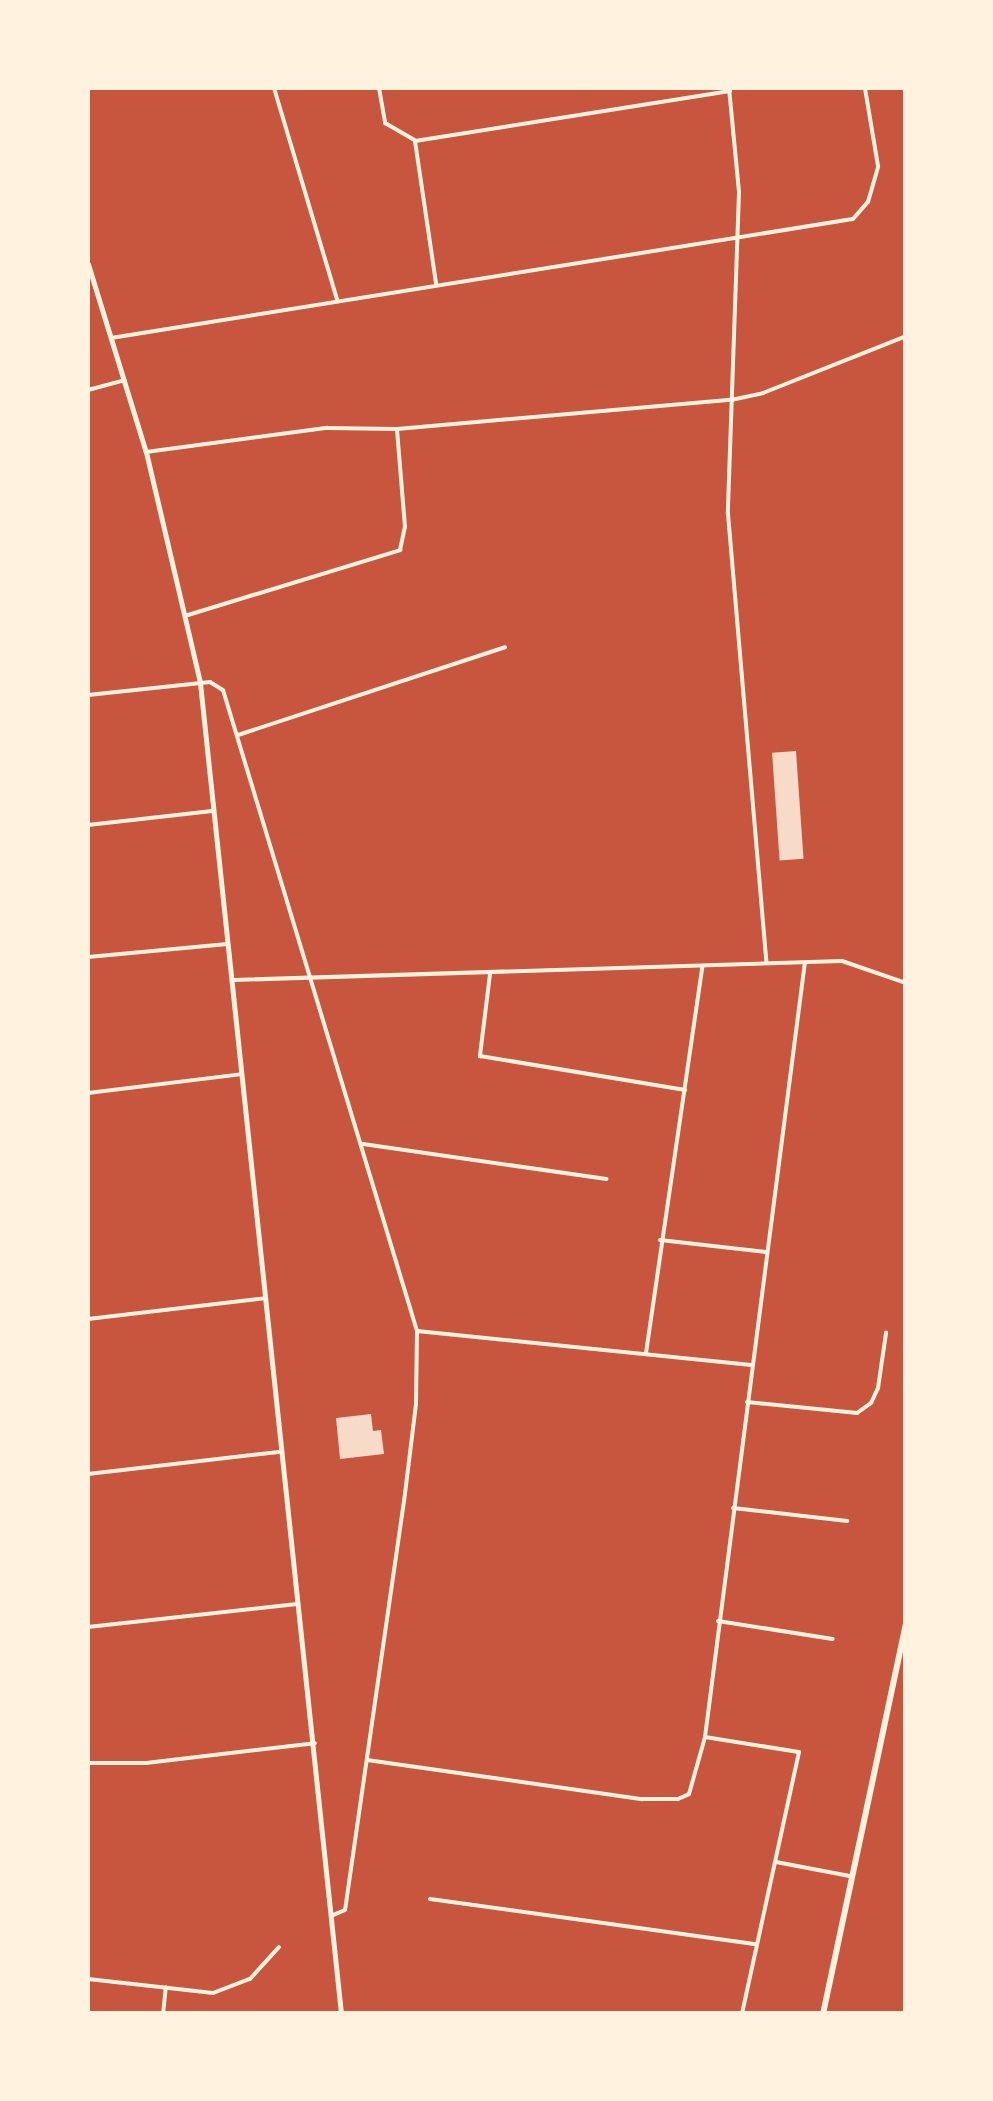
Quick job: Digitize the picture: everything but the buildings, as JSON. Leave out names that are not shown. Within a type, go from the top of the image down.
[{"type":"highway","points":[[823,2014],[906,1625]]},
{"type":"main road","points":[[88,264],[146,452],[188,614],[200,683],[341,2014]]},
{"type":"street","points":[[274,88],[337,300]]},
{"type":"street","points":[[379,88],[385,123],[415,140],[729,89],[738,239],[730,548],[766,962]]},
{"type":"street","points":[[111,338],[852,219],[868,202],[878,166],[865,88]]},
{"type":"street","points":[[415,140],[436,285]]},
{"type":"street","points":[[146,452],[327,428],[397,429],[732,400],[763,392],[906,336]]},
{"type":"street","points":[[88,390],[125,380]]},
{"type":"street","points":[[188,614],[400,550],[406,526],[397,429]]},
{"type":"street","points":[[238,735],[505,647]]},
{"type":"street","points":[[88,696],[200,683],[218,684],[223,690],[314,978],[418,1331],[409,1460],[345,1910],[331,1916]]},
{"type":"street","points":[[88,825],[215,811]]},
{"type":"street","points":[[88,958],[230,944]]},
{"type":"street","points":[[234,980],[842,961],[906,984]]},
{"type":"street","points":[[367,1760],[642,1799],[678,1799],[688,1794],[698,1772],[705,1737],[805,962]]},
{"type":"street","points":[[646,1353],[702,965]]},
{"type":"street","points":[[490,972],[480,1056],[684,1090]]},
{"type":"street","points":[[88,1094],[242,1074]]},
{"type":"street","points":[[363,1144],[607,1179]]},
{"type":"street","points":[[660,1240],[766,1252]]},
{"type":"street","points":[[88,1319],[267,1298]]},
{"type":"street","points":[[418,1331],[753,1365]]},
{"type":"street","points":[[747,1402],[857,1412],[870,1403],[878,1388],[886,1333]]},
{"type":"street","points":[[88,1474],[280,1452]]},
{"type":"street","points":[[733,1508],[847,1521]]},
{"type":"street","points":[[88,1627],[295,1604]]},
{"type":"street","points":[[718,1621],[833,1639]]},
{"type":"street","points":[[705,1737],[799,1752],[742,2014]]},
{"type":"street","points":[[88,1763],[146,1762],[315,1743]]},
{"type":"street","points":[[776,1862],[852,1876]]},
{"type":"street","points":[[430,1899],[756,1944]]},
{"type":"street","points":[[88,1980],[213,1993],[250,1979],[279,1947]]},
{"type":"street","points":[[163,2014],[166,1987]]}]
